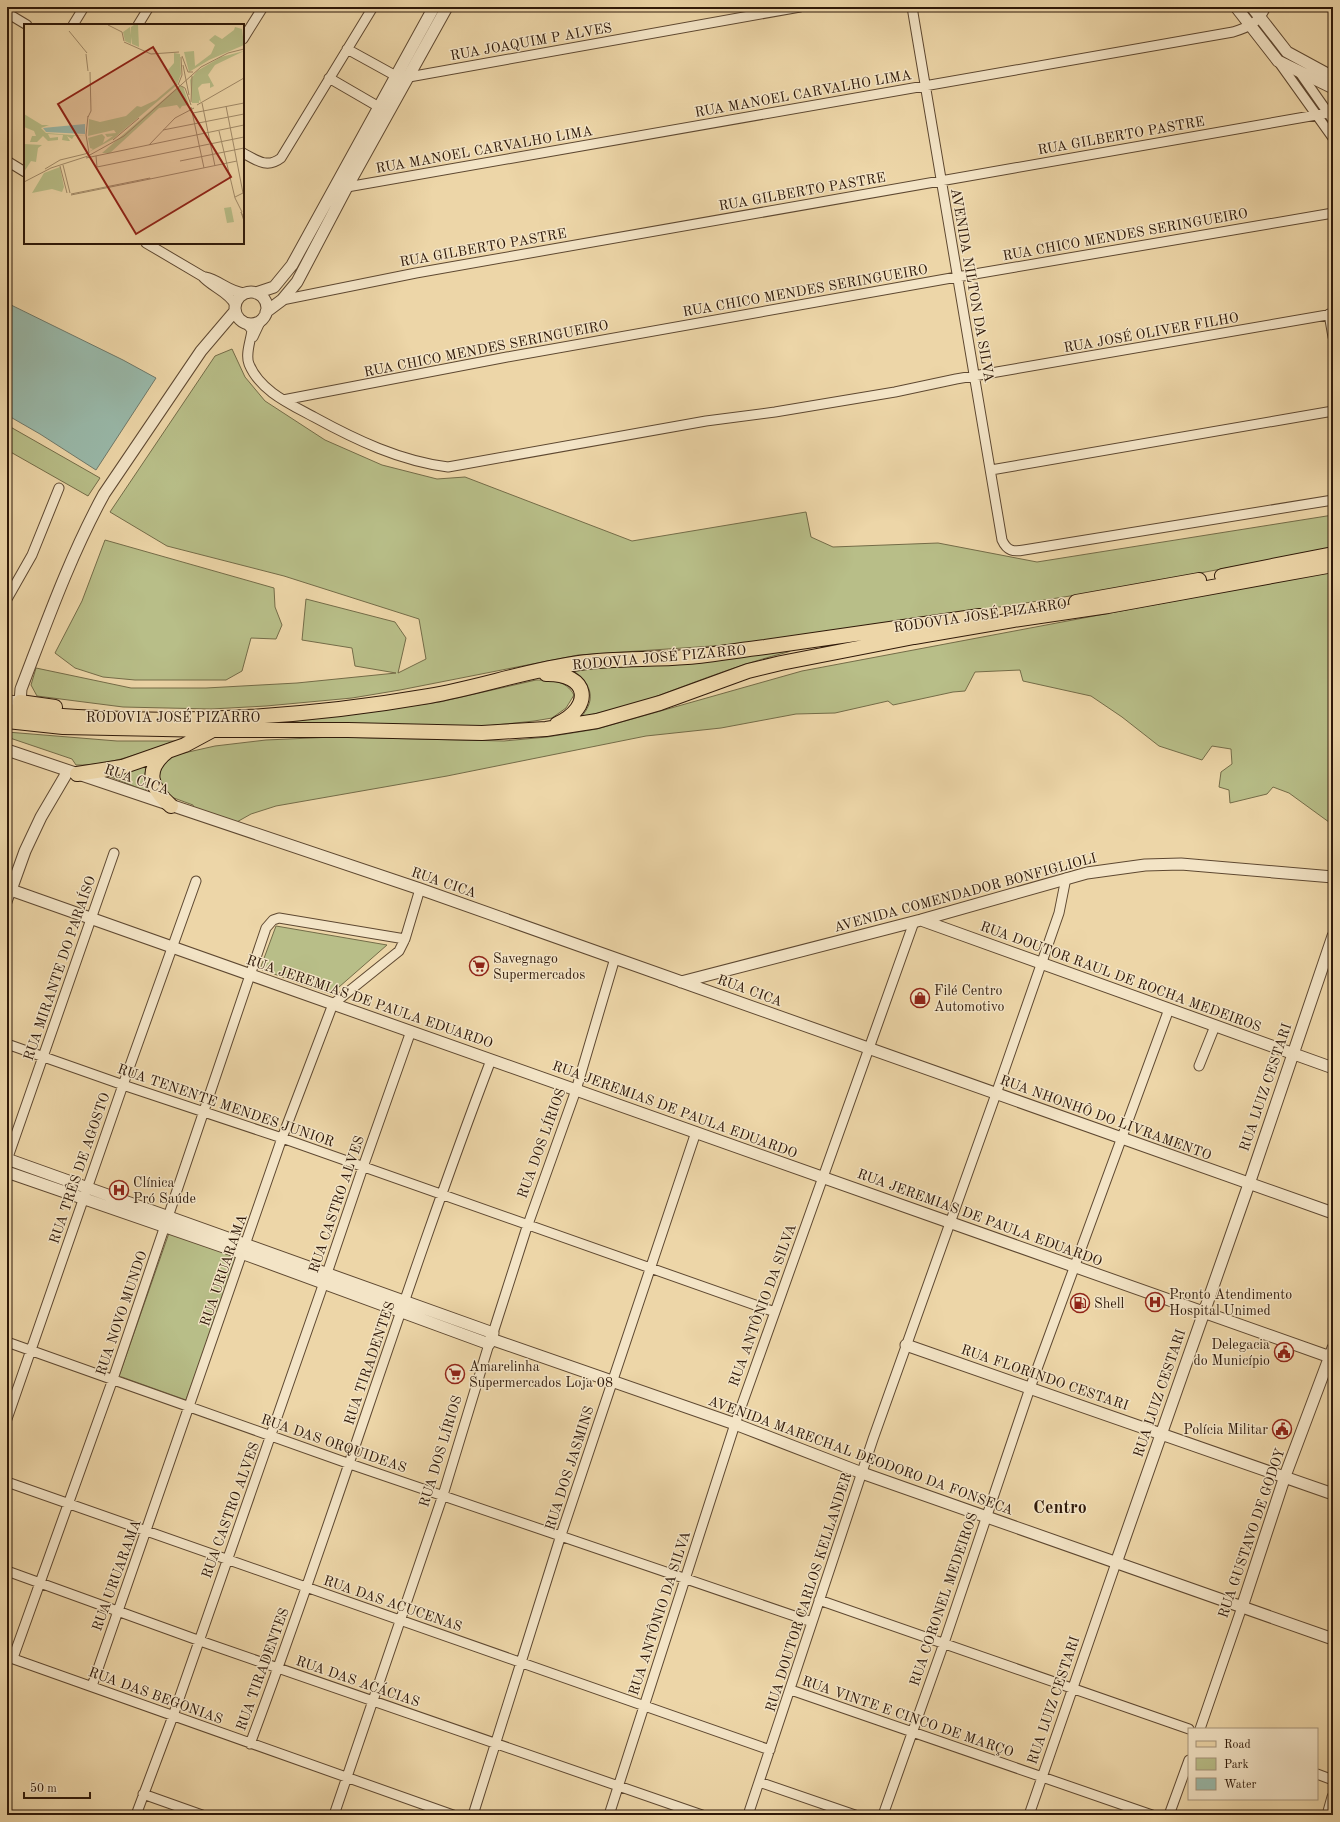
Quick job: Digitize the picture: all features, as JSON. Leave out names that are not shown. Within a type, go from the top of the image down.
[{"type":"main road","name":"RODOVIA JOSÉ PIZARRO","points":[[7,711],[120,718],[201,720],[302,714],[464,690],[549,668],[597,660],[687,657],[1038,608],[1221,576],[1333,554]]},
{"type":"main road","name":"RODOVIA JOSÉ PIZARRO","points":[[7,721],[63,727],[212,730],[348,730],[482,733],[546,729],[597,720],[653,705],[748,671],[781,663],[914,637],[1108,606],[1333,565]]},
{"type":"main road","points":[[525,674],[564,675],[577,682],[581,690],[582,698],[574,713],[567,719],[546,729]]},
{"type":"main road","points":[[14,702],[115,713],[239,718]]},
{"type":"main road","points":[[72,772],[122,767],[185,745],[212,730]]},
{"type":"main road","points":[[171,749],[162,756],[152,772],[154,788],[171,806]]},
{"type":"street","points":[[74,24],[84,7]]},
{"type":"street","points":[[139,24],[149,7]]},
{"type":"street","points":[[244,38],[263,7]]},
{"type":"street","points":[[244,154],[262,163],[270,164],[281,158],[372,7]]},
{"type":"street","points":[[202,276],[212,278],[237,293],[256,293],[274,287],[292,265],[434,7]]},
{"type":"street","points":[[14,702],[20,694],[90,519],[104,494],[201,351],[225,322],[240,315],[256,322],[282,300],[297,282],[347,187],[447,7]]},
{"type":"street","name":"RUA JOAQUIM P ALVES","points":[[409,77],[800,7]]},
{"type":"street","name":"AVENIDA NILTON DA SILVA","points":[[912,7],[1002,540],[1005,546],[1010,550],[1024,550],[1333,500]]},
{"type":"street","points":[[1236,7],[1278,61],[1333,138]]},
{"type":"street","points":[[1252,7],[1287,52],[1297,69],[1331,116]]},
{"type":"street","points":[[1260,18],[1266,7]]},
{"type":"street","points":[[7,13],[25,24]]},
{"type":"street","name":"RUA MANOEL CARVALHO LIMA","points":[[347,187],[1233,32],[1250,26],[1260,18]]},
{"type":"street","points":[[347,49],[396,76]]},
{"type":"street","points":[[1287,52],[1333,76]]},
{"type":"street","points":[[1278,61],[1333,88]]},
{"type":"street","points":[[329,78],[379,106]]},
{"type":"street","name":"RUA GILBERTO PASTRE","points":[[282,300],[416,272],[941,180],[1317,116],[1331,116]]},
{"type":"street","points":[[7,161],[24,171]]},
{"type":"street","name":"RUA CHICO MENDES SERINGUEIRO","points":[[283,400],[508,357],[957,276],[1333,213]]},
{"type":"street","points":[[148,244],[202,276],[208,283],[230,297],[240,315],[252,330],[250,344]]},
{"type":"street","points":[[240,315],[240,297],[245,293]]},
{"type":"street","points":[[250,344],[263,316],[265,300],[256,293]]},
{"type":"street","points":[[1331,314],[1333,337]]},
{"type":"street","name":"RUA JOSÉ OLIVER FILHO","points":[[250,344],[247,357],[249,363],[262,383],[283,400],[343,433],[372,446],[408,459],[448,467],[706,421],[775,412],[1331,314]]},
{"type":"street","points":[[991,470],[1333,411]]},
{"type":"street","points":[[8,593],[32,555],[59,488]]},
{"type":"street","name":"RUA CICA","points":[[7,750],[420,889],[870,1049]]},
{"type":"street","points":[[7,902],[9,889],[41,817],[72,772]]},
{"type":"street","name":"RUA MIRANTE DO PARAÍSO","points":[[7,1160],[114,853]]},
{"type":"street","name":"AVENIDA COMENDADOR BONFIGLIOLI","points":[[681,982],[917,921],[1087,872],[1145,865],[1174,864],[1333,878]]},
{"type":"street","name":"RUA DOUTOR CARLOS KELLANDER","points":[[748,1815],[791,1690],[819,1600],[862,1473],[996,1094],[1058,913],[1066,878]]},
{"type":"street","name":"RUA TRÊS DE AGOSTO","points":[[7,1419],[122,1085],[196,881]]},
{"type":"street","name":"RUA JEREMIAS DE PAULA EDUARDO","points":[[9,889],[1075,1267],[1204,1312],[1332,1354]]},
{"type":"street","points":[[333,1004],[399,951],[405,939],[420,889]]},
{"type":"street","name":"RUA NOVO MUNDO","points":[[10,1657],[39,1583],[113,1379],[266,928],[273,920],[279,918],[405,939]]},
{"type":"street","name":"RUA DOUTOR RAUL DE ROCHA MEDEIROS","points":[[917,921],[1041,963],[1333,1068]]},
{"type":"street","name":"RUA ANTÔNIO DA SILVA","points":[[609,1815],[735,1424],[822,1177],[917,921]]},
{"type":"street","name":"RUA LUIZ CESTARI","points":[[1029,1815],[1249,1184],[1333,936]]},
{"type":"street","name":"RUA DOS LÍRIOS","points":[[334,1815],[443,1495],[491,1338],[528,1225],[576,1090],[615,958]]},
{"type":"street","points":[[696,987],[696,983],[699,981],[720,976],[730,970]]},
{"type":"street","name":"RUA URUARAMA","points":[[92,1686],[147,1532],[282,1138],[333,1004]]},
{"type":"street","name":"RUA CORONEL MEDEIROS","points":[[883,1815],[944,1643],[1030,1388],[1169,1009]]},
{"type":"street","points":[[1200,1066],[1215,1026]]},
{"type":"street","name":"RUA CASTRO ALVES","points":[[136,1815],[173,1716],[198,1640],[271,1436],[411,1031]]},
{"type":"street","name":"RUA TENENTE MENDES JUNIOR","points":[[7,1044],[122,1085],[282,1138],[775,1312]]},
{"type":"street","name":"RUA NHONHÔ DO LIVRAMENTO","points":[[870,1049],[1333,1213]]},
{"type":"street","name":"RUA TIRADENTES","points":[[250,1744],[350,1464],[441,1195],[491,1060]]},
{"type":"street","name":"RUA DOS JASMINS","points":[[473,1815],[561,1535],[696,1132]]},
{"type":"street","name":"AVENIDA MARECHAL DEODORO DA FONSECA","points":[[7,1160],[87,1188],[167,1222]]},
{"type":"street","name":"AVENIDA MARECHAL DEODORO DA FONSECA","points":[[7,1172],[84,1199],[167,1222],[245,1249],[327,1272],[405,1300],[491,1338]]},
{"type":"street","name":"AVENIDA MARECHAL DEODORO DA FONSECA","points":[[245,1249],[324,1284],[401,1312],[491,1338],[735,1424],[862,1473],[1333,1639]]},
{"type":"street","name":"RUA DAS ORQUIDEAS","points":[[7,1342],[350,1464],[812,1622]]},
{"type":"street","name":"RUA FLORINDO CESTARI","points":[[906,1345],[1333,1494]]},
{"type":"street","name":"RUA GUSTAVO DE GODOY","points":[[1200,1728],[1285,1476],[1332,1354]]},
{"type":"street","name":"RUA DAS ACUCENAS","points":[[7,1482],[521,1664],[770,1750]]},
{"type":"street","name":"RUA DAS ACÁCIAS","points":[[7,1571],[118,1612],[702,1815]]},
{"type":"street","points":[[819,1600],[1188,1729]]},
{"type":"street","name":"RUA DAS BEGONIAS","points":[[10,1657],[250,1744],[453,1815]]},
{"type":"street","name":"RUA VINTE E CINCO DE MARÇO","points":[[791,1690],[1152,1815]]},
{"type":"street","points":[[1169,1815],[1188,1763]]},
{"type":"street","points":[[1318,1774],[1333,1780]]},
{"type":"street","points":[[759,1782],[854,1815]]},
{"type":"street","points":[[143,1794],[202,1815]]},
{"type":"street","points":[[1328,1815],[1333,1797]]},
{"type":"green space","points":[[232,349],[245,377],[265,401],[325,440],[382,465],[437,479],[465,477],[632,541],[806,512],[811,537],[833,547],[938,543],[1037,562],[1333,515],[1333,548],[1115,589],[742,644],[578,655],[352,698],[266,706],[211,709],[123,707],[37,696],[31,685],[36,668],[131,688],[206,688],[297,683],[396,673],[355,666],[352,648],[302,640],[306,599],[395,622],[406,638],[398,673],[426,659],[419,619],[284,576],[167,546],[110,512],[215,356]]},
{"type":"green space","points":[[7,425],[100,478],[88,496],[7,450]]},
{"type":"green space","points":[[105,540],[274,588],[275,607],[282,625],[276,639],[251,638],[242,671],[226,680],[135,680],[103,677],[75,668],[55,653],[82,601]]},
{"type":"green space","points":[[1333,571],[1333,825],[1289,793],[1273,787],[1267,794],[1230,803],[1229,790],[1219,787],[1221,772],[1232,764],[1231,749],[1212,746],[1202,760],[1159,746],[1122,717],[1091,696],[1023,681],[1020,670],[975,672],[965,691],[953,692],[893,705],[888,701],[835,713],[796,714],[721,728],[646,736],[447,776],[276,806],[251,814],[235,823],[195,811],[193,805],[163,794],[159,775],[162,766],[175,755],[215,746],[266,740],[334,737],[504,741],[547,737],[597,729],[802,671]]},
{"type":"green space","points":[[794,649],[755,661],[640,702],[581,717],[589,703],[590,691],[583,679],[571,669]]},
{"type":"green space","points":[[536,680],[558,682],[567,686],[574,695],[566,708],[552,718],[477,727],[266,725],[440,702]]},
{"type":"green space","points":[[7,732],[117,741],[175,741],[114,761],[89,765],[76,765],[72,759],[7,737]]},
{"type":"green space","points":[[148,763],[145,773],[146,791],[108,776]]},
{"type":"green space","points":[[276,926],[387,945],[331,994],[260,969]]},
{"type":"green space","points":[[169,1233],[238,1257],[186,1400],[119,1376]]},
{"type":"water","points":[[7,303],[123,360],[156,378],[96,470],[7,415]]},
{"type":"place","name":"Savegnago Supermercados","points":[[479,966]]},
{"type":"place","name":"Filé Centro Automotivo","points":[[920,998]]},
{"type":"place","name":"Clínica Pró Saúde","points":[[119,1190]]},
{"type":"place","name":"Pronto Atendimento Hospital Unimed","points":[[1155,1302]]},
{"type":"place","name":"Shell","points":[[1080,1303]]},
{"type":"place","name":"Delegacia do Município","points":[[1284,1352]]},
{"type":"place","name":"Amarelinha Supermercados Loja 08","points":[[455,1374]]},
{"type":"place","name":"Polícia Militar","points":[[1282,1429]]},
{"type":"district","name":"Centro","points":[[1060,1507]]}]
